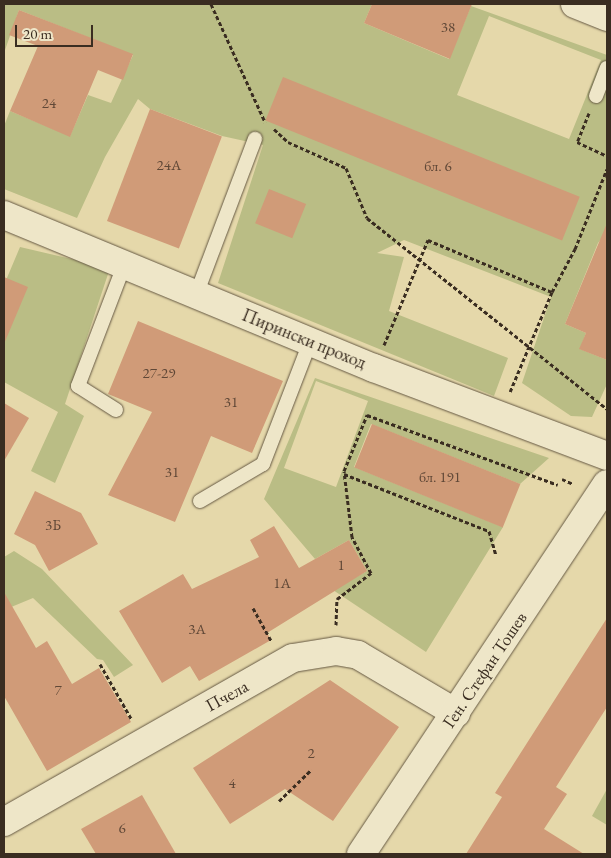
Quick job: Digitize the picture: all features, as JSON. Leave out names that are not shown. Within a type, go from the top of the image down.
[{"type":"street","points":[[574,4],[607,17]]},
{"type":"street","name":"Пирински проход","points":[[4,215],[125,263],[196,295],[374,368],[607,456]]},
{"type":"street","name":"Ген. Стефан Тошев","points":[[361,854],[607,484]]},
{"type":"street","name":"Пчела","points":[[4,822],[284,663],[336,651],[358,655],[456,713]]},
{"type":"lane","points":[[596,96],[607,68]]},
{"type":"lane","points":[[196,295],[256,139]]},
{"type":"lane","points":[[116,410],[78,386],[125,263]]},
{"type":"lane","points":[[200,501],[263,464],[310,342]]},
{"type":"path","points":[[211,4],[263,120],[288,142],[346,168],[367,218],[528,349],[607,409]]},
{"type":"path","points":[[596,96],[577,142],[607,156]]},
{"type":"path","points":[[500,415],[552,292],[575,249],[607,169]]},
{"type":"path","points":[[374,368],[428,240],[552,292]]},
{"type":"path","points":[[336,651],[337,599],[371,573],[352,537],[344,474],[367,415],[558,485]]},
{"type":"path","points":[[344,474],[489,531],[496,555]]},
{"type":"path","points":[[562,479],[573,484]]},
{"type":"path","points":[[253,608],[284,663]]},
{"type":"path","points":[[100,664],[145,742]]},
{"type":"path","points":[[279,801],[311,770]]},
{"type":"green space","points":[[4,4],[372,4],[364,23],[449,59],[471,6],[607,55],[607,231],[598,243],[565,324],[586,333],[580,349],[607,360],[607,384],[592,417],[571,416],[522,383],[551,297],[404,240],[377,253],[404,257],[389,311],[508,358],[494,396],[218,283],[263,145],[222,136],[150,109],[138,99],[105,157],[77,218],[4,189],[4,126],[10,111],[70,136],[88,95],[111,103],[133,55],[19,10],[4,53]],"holes":[[[489,16],[601,60],[569,139],[457,95]]]},
{"type":"green space","points":[[20,247],[110,268],[65,404],[84,416],[55,483],[31,471],[58,412],[4,382],[4,285]]},
{"type":"green space","points":[[315,378],[549,458],[520,484],[371,424],[354,467],[503,527],[426,652],[333,590],[367,571],[349,540],[315,559],[264,499]],"holes":[[[316,381],[368,401],[336,487],[284,468]]]},
{"type":"green space","points":[[14,551],[42,569],[133,665],[114,677],[103,660],[97,659],[33,598],[4,610],[4,557]]},
{"type":"green space","points":[[607,789],[607,825],[592,816]]},
{"type":"building","points":[[372,4],[472,4],[450,59],[364,23]]},
{"type":"building","points":[[19,10],[133,54],[123,80],[98,70],[70,137],[10,111],[38,46],[9,35]]},
{"type":"building","points":[[283,77],[580,197],[562,240],[265,121]]},
{"type":"building","points":[[150,109],[222,137],[179,249],[107,221]]},
{"type":"building","points":[[269,189],[306,204],[292,238],[255,223]]},
{"type":"building","points":[[607,223],[607,360],[579,349],[586,333],[565,324]]},
{"type":"building","points":[[4,277],[28,287],[4,344]]},
{"type":"building","points":[[138,321],[283,381],[252,453],[211,436],[175,522],[108,495],[152,412],[108,394]]},
{"type":"building","points":[[4,403],[29,418],[4,461]]},
{"type":"building","points":[[372,424],[520,484],[503,528],[354,468]]},
{"type":"building","points":[[35,491],[81,513],[98,544],[49,571],[35,545],[14,534]]},
{"type":"building","points":[[274,526],[299,568],[349,540],[367,571],[267,633],[271,640],[199,681],[190,666],[162,683],[119,611],[183,574],[192,589],[259,557],[250,540]]},
{"type":"building","points":[[4,592],[36,648],[47,641],[72,684],[99,668],[131,722],[47,771],[4,696]]},
{"type":"building","points":[[607,618],[607,707],[556,787],[567,794],[544,829],[584,854],[466,854],[502,797],[495,793]]},
{"type":"building","points":[[330,680],[399,727],[333,821],[285,789],[230,824],[193,768]]},
{"type":"building","points":[[142,795],[176,854],[96,854],[81,829]]}]
